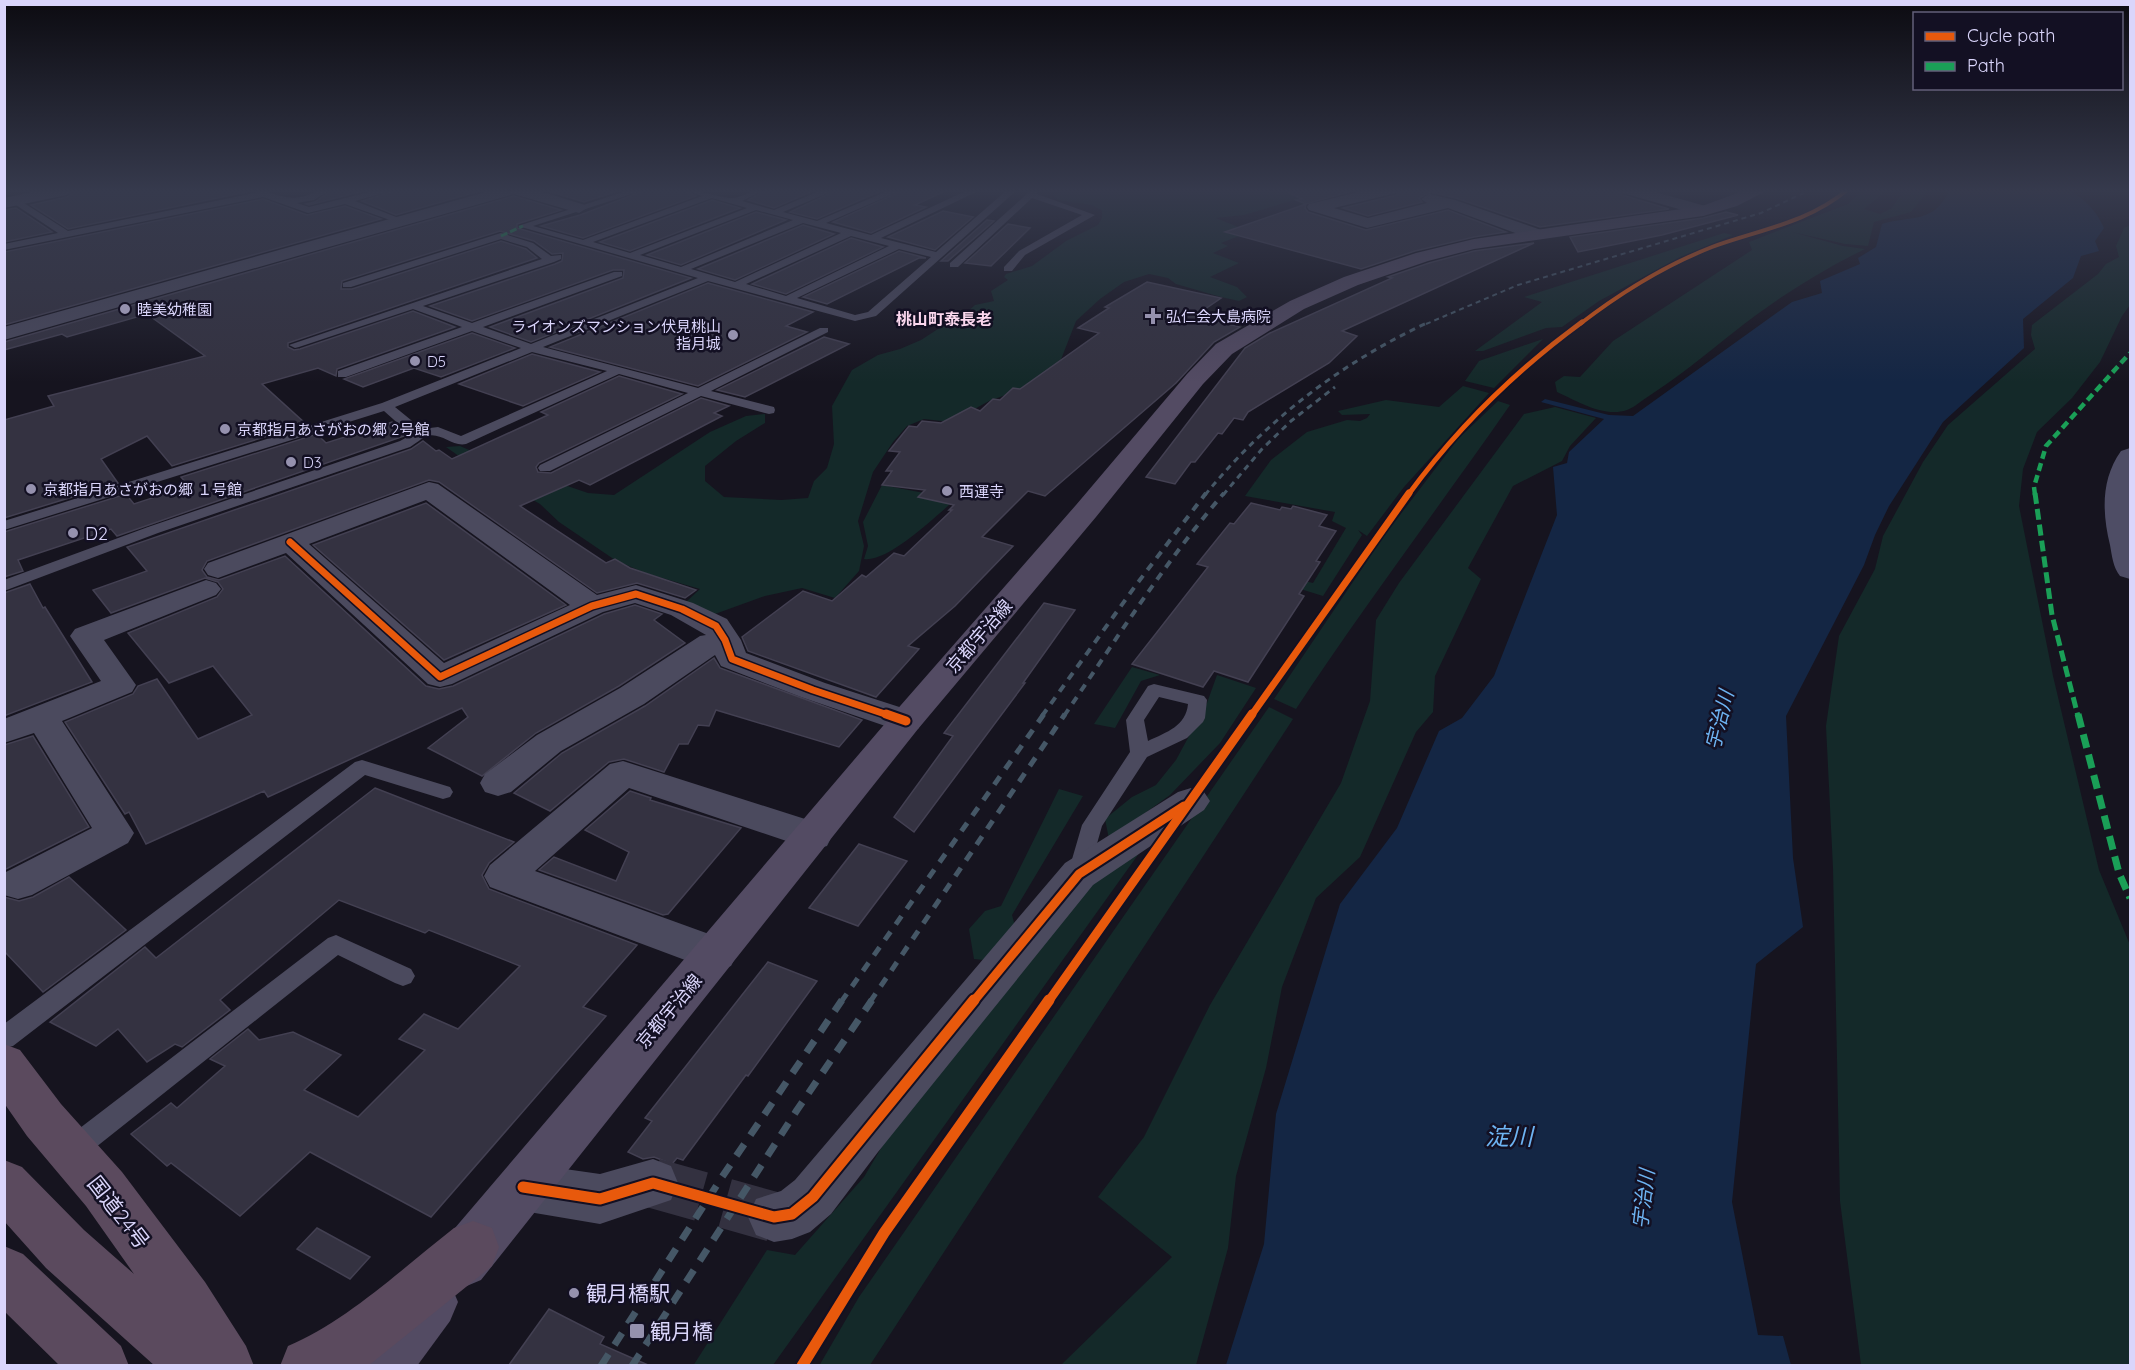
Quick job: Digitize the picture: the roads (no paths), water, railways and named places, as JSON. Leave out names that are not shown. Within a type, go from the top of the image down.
[{"type":"highway","name":"国道24号","points":[[4,1064],[44,1120],[104,1189],[186,1300],[226,1365]]},
{"type":"highway","points":[[9,1190],[65,1249],[171,1343],[202,1365]]},
{"type":"highway","points":[[308,1365],[324,1360],[353,1342],[473,1248]]},
{"type":"highway","points":[[4,1273],[101,1365]]},
{"type":"main road","name":"京都宇治線","points":[[382,1365],[473,1248],[906,721],[1195,380],[1224,349],[1297,305],[1351,281],[1434,254]]},
{"type":"main road","points":[[2130,456],[2119,485],[2118,514],[2130,570]]},
{"type":"street","points":[[4,334],[290,254]]},
{"type":"street","points":[[4,732],[120,685],[86,636],[290,542],[429,490],[592,606]]},
{"type":"street","points":[[290,542],[440,677],[592,606],[636,594],[682,609],[717,626],[726,640],[732,659],[813,690],[906,721]]},
{"type":"street","points":[[498,783],[549,743],[632,696],[711,643],[726,640]]},
{"type":"street","points":[[18,884],[115,833],[42,717]]},
{"type":"street","points":[[716,954],[504,876],[623,773],[813,836]]},
{"type":"street","points":[[774,1217],[792,1214],[813,1197],[1078,874],[1191,801]]},
{"type":"street","points":[[523,1187],[600,1199],[653,1183]]},
{"type":"lane","points":[[347,285],[445,254]]},
{"type":"lane","points":[[295,345],[554,258],[546,254]]},
{"type":"lane","points":[[622,254],[855,318],[872,314],[940,254]]},
{"type":"lane","points":[[630,256],[635,254]]},
{"type":"lane","points":[[681,270],[720,254]]},
{"type":"lane","points":[[736,285],[804,254]]},
{"type":"lane","points":[[787,299],[881,254]]},
{"type":"lane","points":[[930,254],[938,256]]},
{"type":"lane","points":[[954,264],[965,254]]},
{"type":"lane","points":[[1008,269],[1021,254]]},
{"type":"lane","points":[[342,374],[618,274]]},
{"type":"lane","points":[[4,526],[386,406],[708,277]]},
{"type":"lane","points":[[414,306],[532,348],[769,410]]},
{"type":"lane","points":[[545,468],[824,330]]},
{"type":"lane","points":[[4,586],[153,531],[405,444],[419,433],[438,431],[461,441],[616,370]]},
{"type":"lane","points":[[386,406],[419,433]]},
{"type":"lane","points":[[1078,874],[1092,825],[1140,752]]},
{"type":"lane","points":[[4,1038],[362,767],[443,792]]},
{"type":"lane","points":[[70,1151],[336,944],[403,976]]},
{"type":"water","name":"淀川","points":[[1865,254],[2088,254],[2081,256],[2073,278],[2023,319],[2024,348],[1943,422],[1889,506],[1864,565],[1786,716],[1793,858],[1803,927],[1756,964],[1732,1202],[1758,1335],[1783,1336],[1791,1365],[1226,1365],[1264,1244],[1276,1114],[1340,904],[1397,828],[1439,731],[1462,718],[1494,676],[1557,515],[1553,467],[1567,463],[1569,452],[1604,419],[1541,402],[1545,399],[1609,415],[1633,416],[1792,302],[1822,293],[1820,281],[1860,264],[1858,258]]},
{"type":"tunnel","points":[[653,1183],[774,1217]]},
{"type":"railway","points":[[1426,324],[1518,285],[1623,254]]},
{"type":"railway","points":[[1205,495],[1253,442],[1307,396],[1366,356],[1429,322]]},
{"type":"railway","points":[[1223,495],[1262,449],[1291,421],[1335,387]]},
{"type":"railway","points":[[1042,716],[1136,585],[1206,493]]},
{"type":"railway","points":[[1064,716],[1161,574],[1224,493]]},
{"type":"railway","points":[[841,1002],[1044,714]]},
{"type":"railway","points":[[870,1002],[1065,714]]},
{"type":"railway","points":[[601,1366],[722,1177],[842,1000]]},
{"type":"railway","points":[[632,1366],[797,1110],[872,1000]]},
{"type":"place","name":"睦美幼稚園","points":[[125,309]]},
{"type":"place","name":"弘仁会大島病院","points":[[1153,316]]},
{"type":"place","name":"ライオンズマンション伏見桃山 指月城","points":[[733,335]]},
{"type":"place","name":"D5","points":[[415,361]]},
{"type":"place","name":"京都指月あさがおの郷 2号館","points":[[225,429]]},
{"type":"place","name":"D3","points":[[291,462]]},
{"type":"place","name":"京都指月あさがおの郷 １号館","points":[[31,489]]},
{"type":"place","name":"西運寺","points":[[947,491]]},
{"type":"place","name":"D2","points":[[73,533]]},
{"type":"place","name":"観月橋駅","points":[[574,1293]]},
{"type":"place","name":"観月橋","points":[[637,1331]]},
{"type":"district","name":"桃山町泰長老","points":[[944,319]]},
{"type":"water label","name":"宇治川","points":[[1719,720]]},
{"type":"water label","name":"宇治川","points":[[1643,1199]]}]
